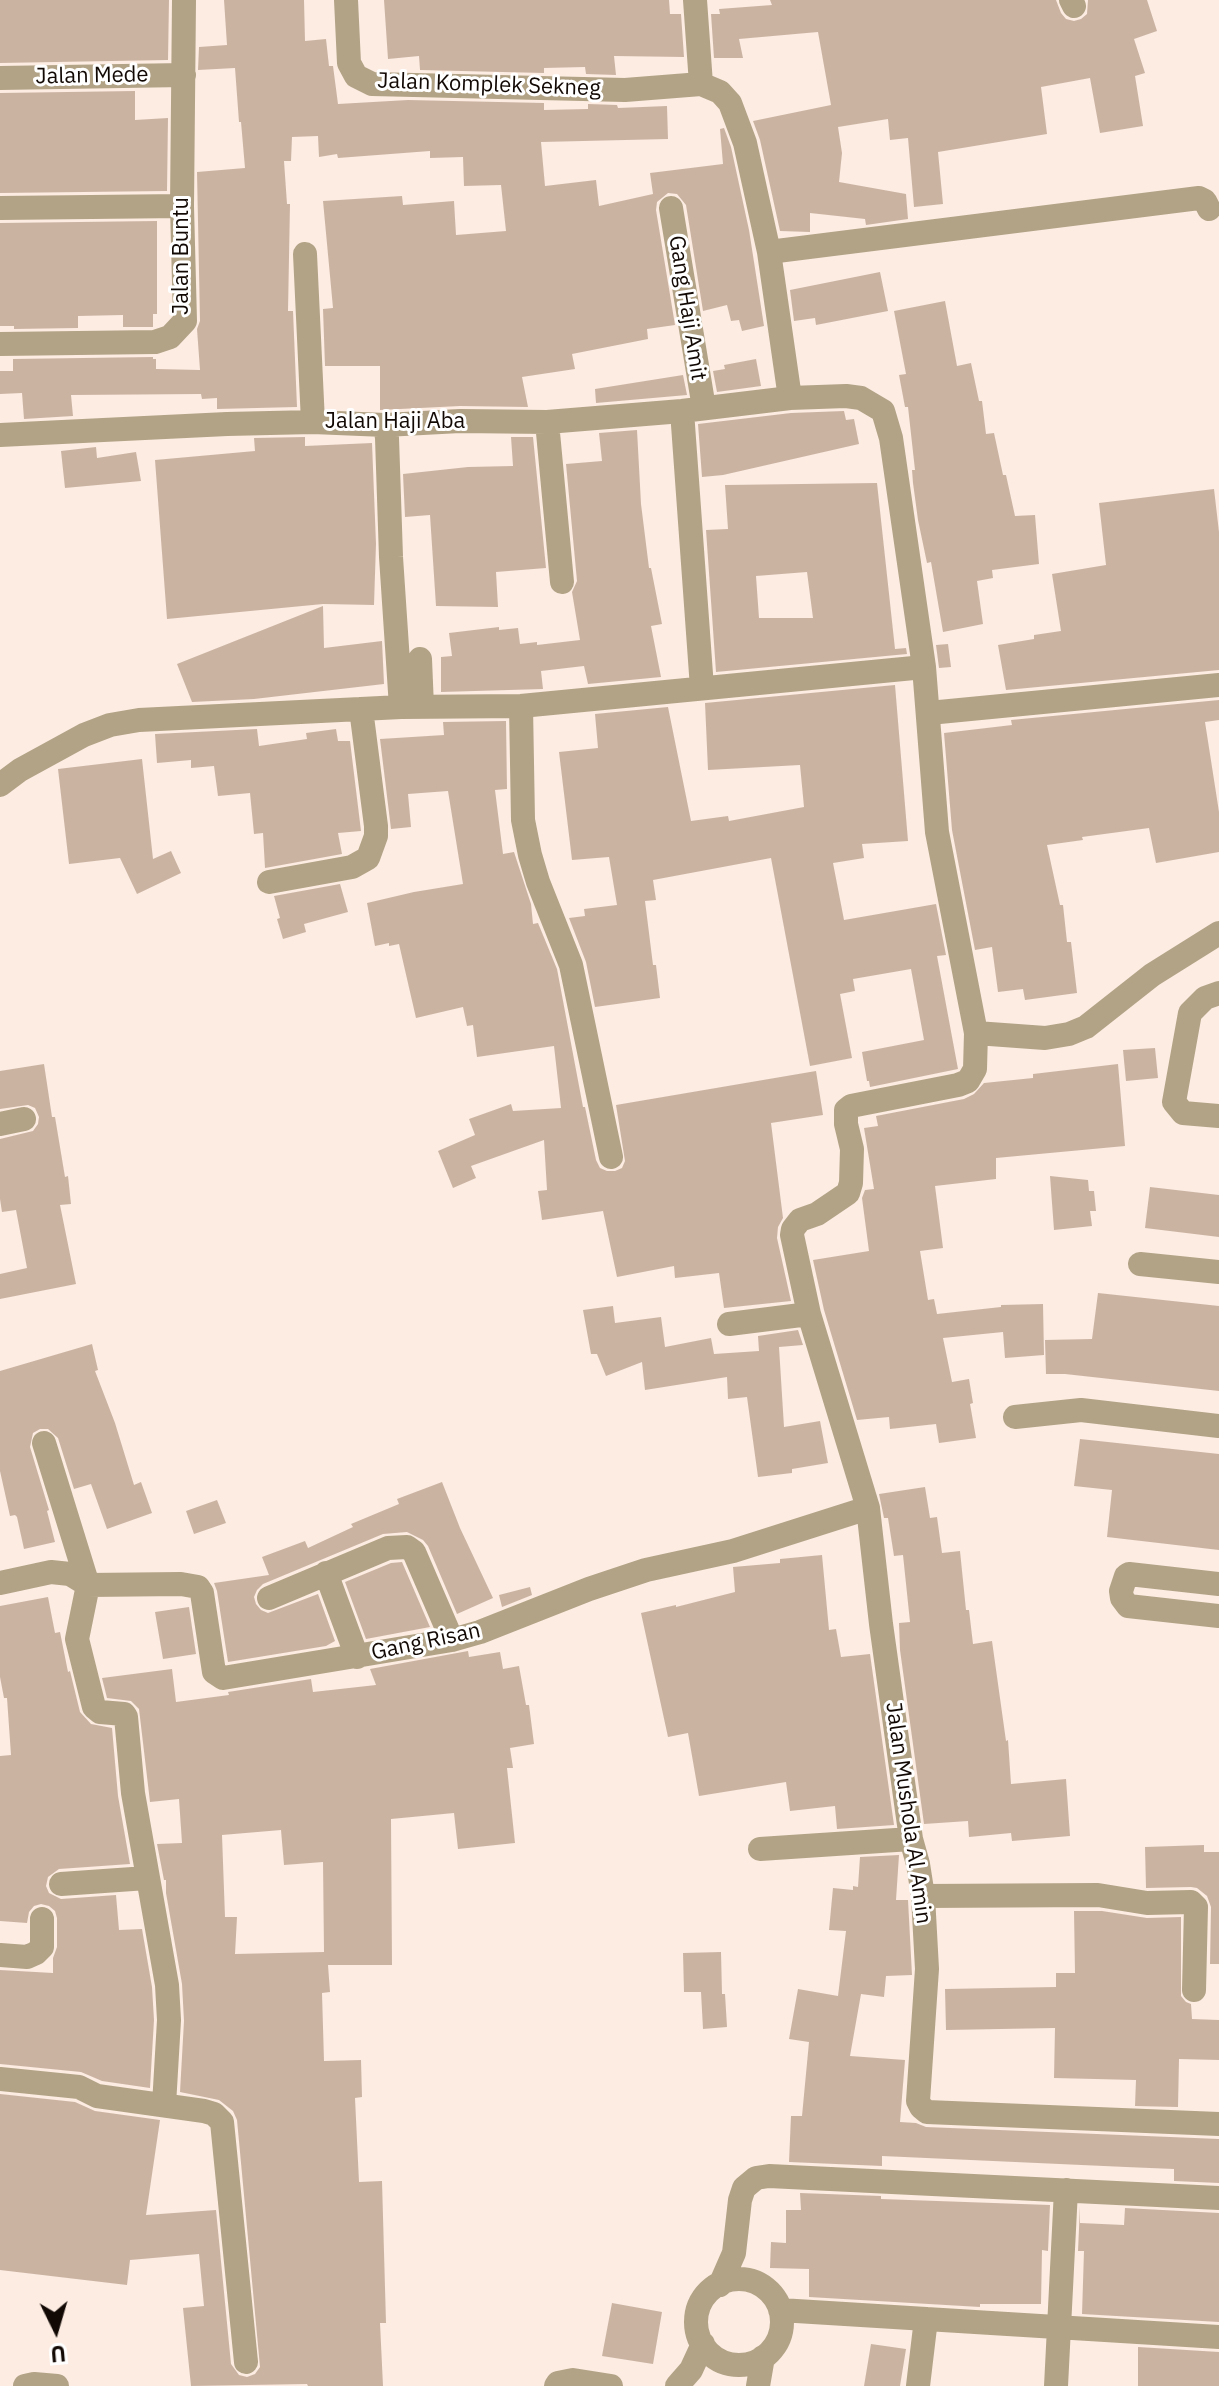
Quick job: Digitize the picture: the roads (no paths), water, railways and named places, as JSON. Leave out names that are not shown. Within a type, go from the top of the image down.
[{"type":"street","name":"Jalan Buntu","points":[[0,344],[155,342],[170,337],[185,321],[182,206],[184,0]]},
{"type":"street","name":"Jalan Komplek Sekneg","points":[[346,0],[349,63],[356,76],[372,84],[625,90],[701,84]]},
{"type":"street","points":[[695,0],[701,84],[720,92],[730,103],[745,143],[769,252],[790,398]]},
{"type":"street","name":"Jalan Mede","points":[[0,78],[184,75]]},
{"type":"street","points":[[769,252],[1199,198],[1205,201],[1209,209]]},
{"type":"street","points":[[0,208],[182,206]]},
{"type":"street","name":"Gang Haji Amit","points":[[671,208],[693,410],[702,688]]},
{"type":"street","points":[[305,254],[313,422]]},
{"type":"street","name":"Jalan Haji Aba","points":[[0,435],[227,424],[547,422],[693,410],[790,398],[861,398],[883,411],[891,438],[924,667]]},
{"type":"street","points":[[547,422],[562,582]]},
{"type":"street","points":[[385,425],[391,557],[412,707]]},
{"type":"street","points":[[412,707],[420,659]]},
{"type":"street","points":[[0,785],[20,770],[84,735],[110,725],[139,720],[412,707],[521,706],[924,667],[937,832],[976,1033],[1045,1038],[1077,1031],[1152,975],[1219,933]]},
{"type":"street","points":[[929,713],[1219,685]]},
{"type":"street","points":[[521,706],[523,820],[538,882],[571,965],[611,1157]]},
{"type":"street","points":[[269,882],[352,867],[368,858],[376,836],[376,826],[361,709]]},
{"type":"street","points":[[1219,993],[1205,998],[1190,1013],[1174,1102],[1183,1113],[1219,1116]]},
{"type":"street","name":"Jalan Mushola Al Amin","points":[[976,1033],[975,1069],[968,1081],[851,1106],[846,1110],[852,1149],[848,1193],[817,1214],[800,1220],[793,1229],[809,1314],[868,1508],[911,1839],[923,1896],[927,1969],[918,2101],[927,2112],[1219,2124]]},
{"type":"street","points":[[0,1124],[24,1119]]},
{"type":"street","points":[[1140,1264],[1219,1272]]},
{"type":"street","points":[[729,1324],[809,1314]]},
{"type":"street","points":[[1015,1417],[1081,1410],[1219,1426]]},
{"type":"street","points":[[44,1443],[88,1585],[77,1639],[94,1707],[100,1712],[124,1714],[126,1717],[133,1793],[167,1985],[169,2020],[164,2105]]},
{"type":"street","name":"Gang Risan","points":[[88,1585],[181,1584],[198,1587],[202,1593],[214,1672],[223,1678],[452,1640],[646,1570],[733,1551],[868,1508]]},
{"type":"street","points":[[269,1598],[388,1548],[407,1547],[414,1552],[452,1640]]},
{"type":"street","points":[[0,1583],[51,1572],[70,1574],[88,1585]]},
{"type":"street","points":[[326,1573],[357,1657]]},
{"type":"street","points":[[1219,1584],[1129,1574],[1121,1591],[1128,1606],[1219,1616]]},
{"type":"street","points":[[760,1849],[911,1839]]},
{"type":"street","points":[[61,1884],[147,1878]]},
{"type":"street","points":[[923,1896],[1098,1895],[1147,1903],[1191,1902],[1196,1907],[1194,1990]]},
{"type":"street","points":[[0,1955],[27,1957],[36,1953],[42,1947],[42,1919]]},
{"type":"street","points":[[0,2079],[79,2087],[97,2096],[204,2111],[214,2114],[222,2122],[246,2362]]},
{"type":"street","points":[[731,2283],[740,2200],[744,2188],[756,2178],[1219,2198]]},
{"type":"street","points":[[1056,2386],[1066,2190]]},
{"type":"street","points":[[684,2378],[720,2363],[748,2364],[763,2357],[775,2344],[781,2318],[775,2298],[754,2281],[710,2289],[697,2309],[696,2333],[720,2363]]},
{"type":"street","points":[[781,2318],[814,2312],[1219,2337]]},
{"type":"street","points":[[918,2386],[926,2319]]},
{"type":"street","points":[[758,2386],[763,2357]]},
{"type":"street","points":[[556,2386],[573,2380],[611,2386]]},
{"type":"street","points":[[25,2386],[57,2386]]}]
